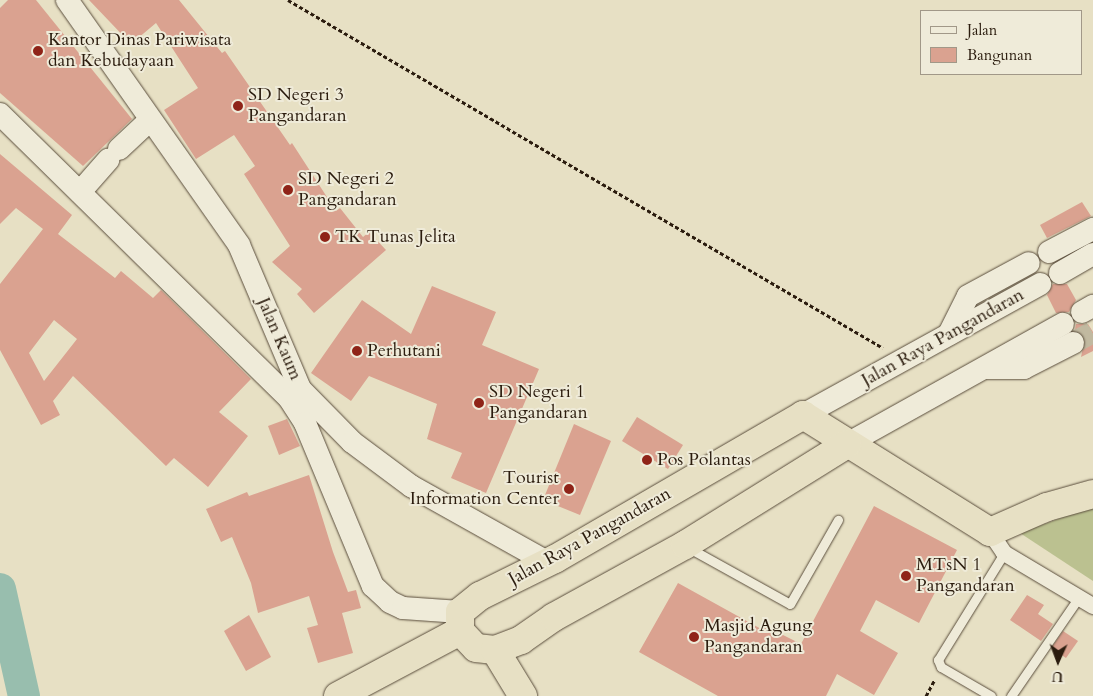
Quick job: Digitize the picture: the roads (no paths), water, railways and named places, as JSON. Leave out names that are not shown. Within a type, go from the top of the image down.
[{"type":"highway","name":"Jalan Raya Pangandaran","points":[[338,696],[460,621],[480,596],[548,562],[803,415]]},
{"type":"highway","points":[[803,415],[997,542],[1047,507],[1093,494]]},
{"type":"highway","points":[[460,621],[476,648],[495,650],[521,640],[554,617],[685,545],[847,444]]},
{"type":"highway","points":[[495,650],[523,696]]},
{"type":"street","name":"Jalan Kaum","points":[[67,0],[240,245],[300,390],[352,442],[410,486],[548,562]]},
{"type":"street","name":"Jalan Kaum","points":[[0,114],[289,398],[305,424],[373,586],[390,602],[403,608],[460,621]]},
{"type":"street","points":[[80,192],[113,154],[150,120]]},
{"type":"street","points":[[1049,252],[1093,229]]},
{"type":"street","points":[[1060,273],[1093,254]]},
{"type":"street","points":[[949,334],[968,296],[1029,263]]},
{"type":"street","name":"Jalan Raya Pangandaran","points":[[803,415],[1040,284]]},
{"type":"street","points":[[847,444],[981,368],[1024,368],[1068,333]]},
{"type":"street","points":[[997,542],[1086,602]]},
{"type":"lane","points":[[685,545],[790,604],[838,520]]},
{"type":"lane","points":[[991,696],[941,667],[938,660],[997,542]]},
{"type":"lane","points":[[1011,696],[1086,602]]},
{"type":"waterway","points":[[0,589],[24,696]]},
{"type":"tunnel","points":[[1073,343],[1093,332]]},
{"type":"place","name":"Kantor Dinas Pariwisata dan Kebudayaan","points":[[38,51]]},
{"type":"place","name":"SD Negeri 3 Pangandaran","points":[[238,106]]},
{"type":"place","name":"SD Negeri 2 Pangandaran","points":[[288,190]]},
{"type":"place","name":"TK Tunas Jelita","points":[[325,237]]},
{"type":"place","name":"Perhutani","points":[[357,351]]},
{"type":"place","name":"SD Negeri 1 Pangandaran","points":[[479,403]]},
{"type":"place","name":"Pos Polantas","points":[[647,460]]},
{"type":"place","name":"Tourist Information Center","points":[[569,489]]},
{"type":"place","name":"MTsN 1 Pangandaran","points":[[906,576]]},
{"type":"place","name":"Masjid Agung Pangandaran","points":[[694,637]]}]
